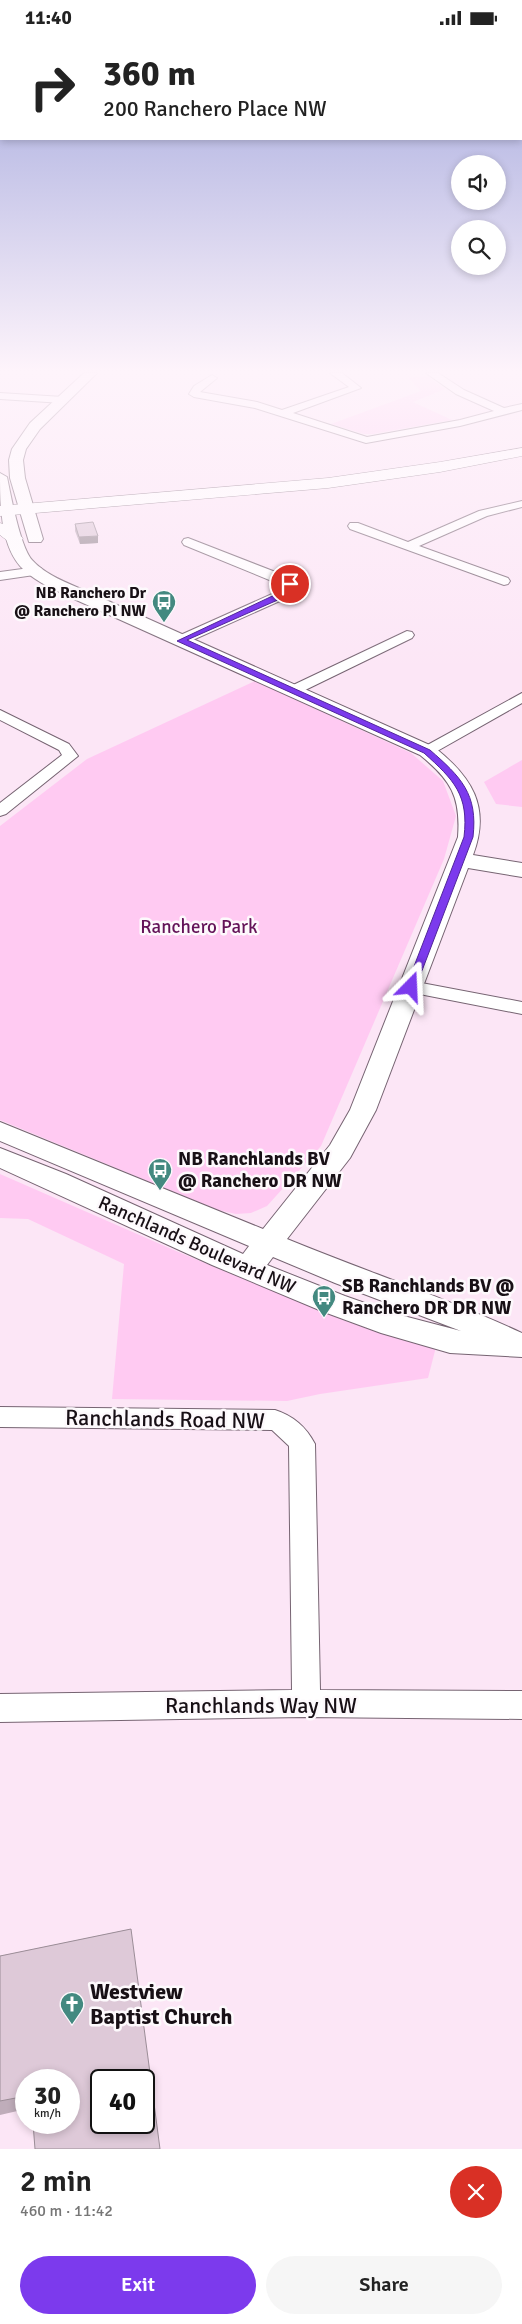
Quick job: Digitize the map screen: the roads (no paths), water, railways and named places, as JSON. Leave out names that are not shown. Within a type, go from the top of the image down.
[{"type":"main road","points":[[16,538],[4,517],[25,507],[98,503],[328,483],[407,472]]},
{"type":"main road","points":[[25,507],[326,492],[465,472]]},
{"type":"street","points":[[17,472],[40,560],[37,571]]},
{"type":"street","points":[[0,477],[4,517]]},
{"type":"street","points":[[408,546],[483,513],[520,506]]},
{"type":"street","points":[[354,526],[504,581]]},
{"type":"street","points":[[16,538],[24,560],[62,587],[427,751],[450,772],[462,789],[469,805],[471,816],[469,837],[355,1127],[340,1151],[248,1268]]},
{"type":"street","points":[[181,641],[286,593],[291,587],[287,581],[188,542]]},
{"type":"street","points":[[0,576],[37,571]]},
{"type":"street","points":[[294,690],[406,635]]},
{"type":"street","points":[[427,751],[522,697]]},
{"type":"street","points":[[0,714],[64,747],[70,756],[0,811]]},
{"type":"street","points":[[460,860],[522,869]]},
{"type":"street","points":[[411,987],[522,1008]]},
{"type":"street","name":"Ranchlands Boulevard NW","points":[[0,1131],[362,1282],[469,1321],[519,1345]]},
{"type":"street","name":"Ranchlands Boulevard NW","points":[[0,1157],[309,1296],[396,1326],[453,1342],[519,1345]]},
{"type":"street","name":"Ranchlands Road NW","points":[[0,1417],[269,1419],[285,1425],[297,1435],[302,1444],[306,1703]]},
{"type":"street","name":"Ranchlands Way NW","points":[[0,1707],[306,1703],[522,1705]]},
{"type":"place","name":"NB Ranchero Dr @ Ranchero Pl NW","points":[[164,623]]},
{"type":"place","name":"NB Ranchlands BV @ Ranchero DR NW","points":[[160,1191]]},
{"type":"place","name":"SB Ranchlands BV @ Ranchero DR DR NW","points":[[324,1318]]},
{"type":"place","name":"Westview Baptist Church","points":[[72,2025]]},
{"type":"park label","name":"Ranchero Park","points":[[199,927]]}]
